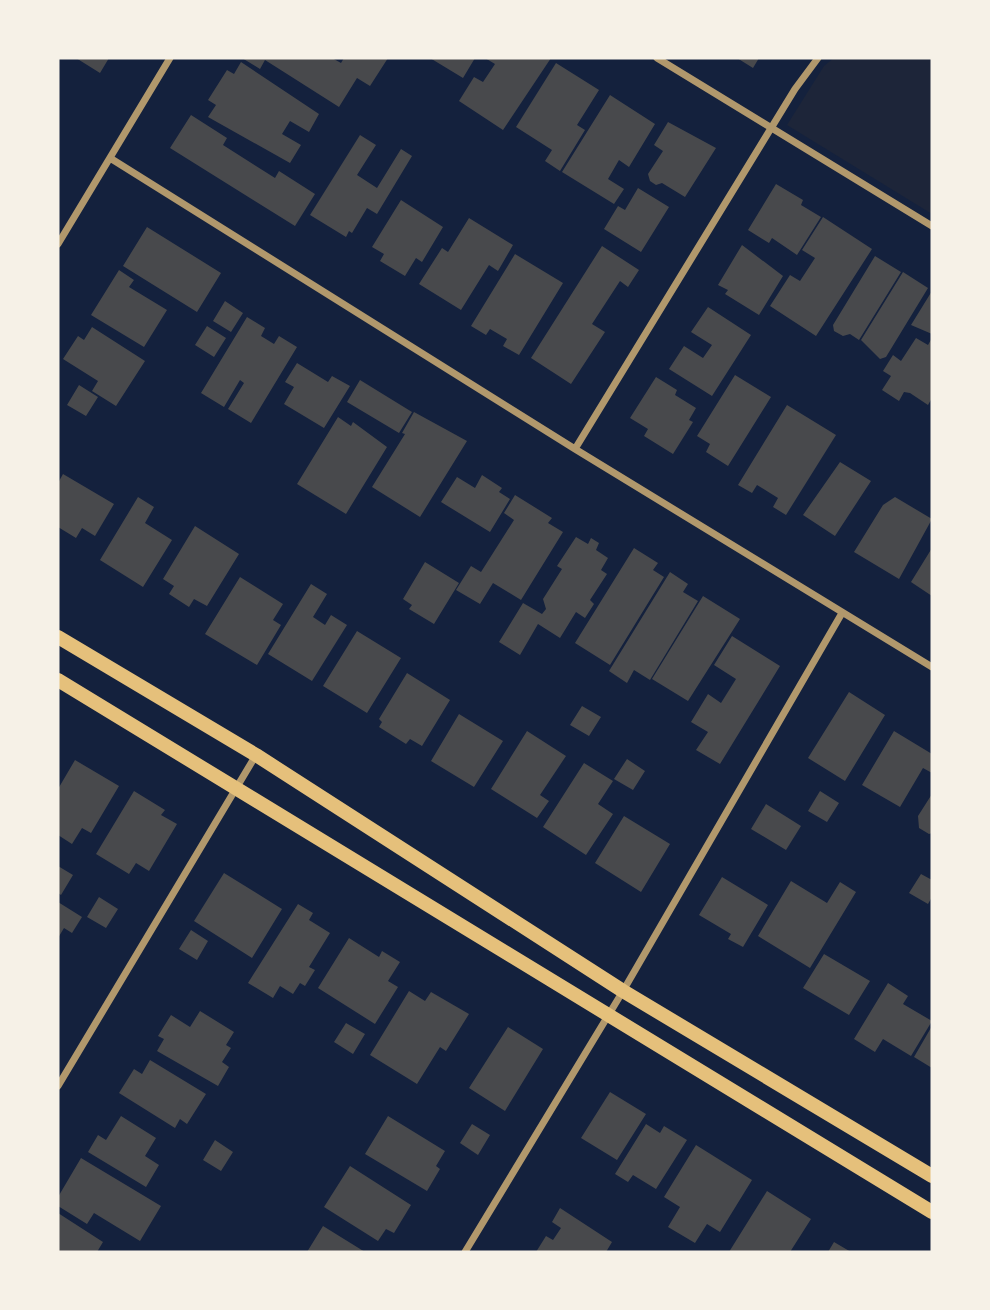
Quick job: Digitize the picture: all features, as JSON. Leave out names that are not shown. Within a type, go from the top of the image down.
[{"type":"main road","points":[[58,637],[256,755],[623,991],[932,1176]]},
{"type":"main road","points":[[58,680],[932,1212]]},
{"type":"street","points":[[58,244],[170,58]]},
{"type":"street","points":[[657,58],[932,226]]},
{"type":"street","points":[[575,449],[771,128],[818,58]]},
{"type":"street","points":[[110,158],[575,449],[932,667]]},
{"type":"street","points":[[465,1252],[623,991],[842,613]]},
{"type":"street","points":[[58,1086],[256,755]]},
{"type":"shaded area","points":[[834,58],[932,58],[932,214],[787,125],[824,66]]},
{"type":"building","points":[[76,58],[109,58],[100,73]]},
{"type":"building","points":[[242,58],[332,58],[341,63],[344,58],[388,58],[370,86],[357,78],[339,107],[265,60],[260,69]]},
{"type":"building","points":[[430,58],[475,58],[463,78]]},
{"type":"building","points":[[485,58],[551,58],[503,130],[459,101],[474,77],[483,82],[495,64]]},
{"type":"building","points":[[737,58],[759,58],[753,68]]},
{"type":"building","points":[[241,62],[319,114],[309,132],[290,121],[282,134],[301,145],[290,163],[208,117],[216,105],[208,100],[227,70],[234,74]]},
{"type":"building","points":[[556,63],[599,90],[577,125],[585,130],[560,171],[545,161],[552,150],[516,127]]},
{"type":"building","points":[[610,95],[655,124],[629,167],[619,160],[608,179],[624,189],[614,204],[562,172]]},
{"type":"building","points":[[191,115],[227,138],[223,145],[275,178],[279,171],[315,194],[295,226],[170,148]]},
{"type":"building","points":[[668,122],[716,148],[685,197],[662,183],[656,185],[650,181],[648,174],[663,151],[654,145]]},
{"type":"building","points":[[360,135],[376,145],[357,175],[377,188],[401,149],[412,156],[377,214],[367,208],[352,233],[349,231],[346,237],[310,215]]},
{"type":"building","points":[[776,184],[803,200],[801,205],[821,217],[797,255],[772,238],[769,243],[748,230]]},
{"type":"building","points":[[638,188],[669,207],[641,252],[604,229],[618,206],[625,210]]},
{"type":"building","points":[[401,200],[443,227],[422,262],[416,258],[405,276],[380,261],[384,254],[372,247]]},
{"type":"building","points":[[823,217],[872,249],[816,336],[770,306],[790,275],[800,281],[815,258],[802,250]]},
{"type":"building","points":[[469,218],[513,245],[498,271],[489,265],[461,310],[419,284],[442,248],[448,252]]},
{"type":"building","points":[[147,227],[221,273],[197,312],[123,266]]},
{"type":"building","points":[[742,245],[783,276],[759,315],[725,294],[728,290],[718,285]]},
{"type":"building","points":[[602,246],[639,270],[628,287],[620,281],[592,324],[605,332],[571,384],[531,358]]},
{"type":"building","points":[[515,254],[563,283],[519,355],[503,346],[507,339],[490,329],[486,335],[471,326]]},
{"type":"building","points":[[875,256],[901,272],[859,340],[850,334],[843,336],[834,331],[833,325]]},
{"type":"building","points":[[119,270],[134,280],[129,287],[167,310],[144,347],[91,315]]},
{"type":"building","points":[[903,272],[928,288],[886,357],[880,359],[861,340]]},
{"type":"building","points":[[932,291],[932,334],[911,325]]},
{"type":"building","points":[[225,301],[243,313],[231,332],[213,321]]},
{"type":"building","points":[[708,307],[751,335],[712,396],[669,369],[684,346],[703,358],[712,345],[691,332]]},
{"type":"building","points":[[247,317],[265,328],[261,336],[274,344],[279,336],[297,347],[251,423],[228,409],[244,383],[240,380],[224,407],[201,393]]},
{"type":"building","points":[[207,326],[226,338],[214,357],[195,345]]},
{"type":"building","points":[[92,327],[145,361],[116,406],[92,391],[98,381],[63,359],[78,336],[84,340]]},
{"type":"building","points":[[916,338],[928,345],[932,338],[932,398],[928,405],[910,393],[904,392],[899,401],[882,390],[891,376],[883,371],[893,355],[901,361]]},
{"type":"building","points":[[297,363],[328,382],[332,376],[350,386],[324,428],[284,404],[294,387],[285,382]]},
{"type":"building","points":[[735,375],[771,397],[728,466],[706,452],[710,444],[697,436]]},
{"type":"building","points":[[656,377],[677,390],[675,395],[696,408],[689,420],[693,422],[673,454],[644,436],[648,429],[630,418]]},
{"type":"building","points":[[360,380],[412,412],[399,433],[347,402]]},
{"type":"building","points":[[79,385],[98,397],[86,416],[67,405]]},
{"type":"building","points":[[787,405],[836,435],[786,515],[773,507],[778,498],[757,485],[752,493],[738,485]]},
{"type":"building","points":[[414,412],[467,441],[420,517],[372,487],[405,434],[402,433]]},
{"type":"building","points":[[338,417],[351,426],[353,422],[387,447],[346,514],[297,484]]},
{"type":"building","points":[[840,462],[871,481],[835,536],[803,515]]},
{"type":"building","points":[[63,474],[114,504],[95,536],[82,528],[76,538],[58,527],[58,483]]},
{"type":"building","points":[[482,475],[502,488],[499,492],[510,499],[490,532],[441,502],[457,477],[475,488]]},
{"type":"building","points":[[515,495],[552,518],[548,523],[563,532],[521,600],[493,583],[480,604],[456,590],[471,566],[481,572],[514,520],[504,513]]},
{"type":"building","points":[[138,497],[154,507],[145,523],[172,540],[143,587],[100,560]]},
{"type":"building","points":[[895,497],[932,519],[899,579],[854,552],[883,505]]},
{"type":"building","points":[[195,526],[239,554],[207,606],[194,599],[189,607],[169,594],[174,586],[163,579]]},
{"type":"building","points":[[576,537],[588,544],[591,538],[599,543],[596,550],[608,558],[601,570],[607,574],[590,600],[594,604],[585,618],[576,612],[560,638],[538,624],[520,655],[499,642],[523,603],[542,614],[546,609],[543,599],[562,569],[557,566]]},
{"type":"building","points":[[634,548],[658,563],[653,570],[664,577],[610,665],[575,643]]},
{"type":"building","points":[[932,548],[932,596],[911,582]]},
{"type":"building","points":[[425,562],[459,583],[434,624],[409,609],[412,605],[403,599]]},
{"type":"building","points":[[670,572],[688,584],[683,592],[698,601],[650,680],[634,670],[627,683],[609,671]]},
{"type":"building","points":[[240,577],[283,604],[273,620],[281,625],[257,665],[205,634]]},
{"type":"building","points":[[311,584],[327,594],[313,617],[325,625],[331,615],[347,625],[312,681],[268,654]]},
{"type":"building","points":[[703,596],[740,619],[688,701],[652,679]]},
{"type":"building","points":[[357,631],[401,658],[367,713],[323,686]]},
{"type":"building","points":[[732,636],[780,666],[720,764],[696,750],[708,732],[691,722],[708,694],[721,703],[736,679],[714,665]]},
{"type":"building","points":[[407,673],[450,700],[422,746],[410,739],[406,744],[379,727],[382,722],[379,719]]},
{"type":"building","points":[[849,692],[885,715],[845,781],[808,758]]},
{"type":"building","points":[[582,706],[601,717],[589,736],[570,725]]},
{"type":"building","points":[[459,714],[503,741],[474,787],[431,761]]},
{"type":"building","points":[[527,731],[566,756],[540,795],[549,801],[537,818],[491,789]]},
{"type":"building","points":[[894,731],[932,754],[932,773],[923,768],[900,807],[862,785]]},
{"type":"building","points":[[627,759],[645,771],[633,790],[614,779]]},
{"type":"building","points":[[75,760],[119,786],[91,833],[82,828],[72,844],[58,835],[58,789]]},
{"type":"building","points":[[584,763],[613,781],[598,804],[613,814],[586,855],[543,827]]},
{"type":"building","points":[[134,791],[165,810],[161,815],[177,824],[149,871],[136,863],[129,874],[96,854]]},
{"type":"building","points":[[820,791],[839,803],[827,822],[808,811]]},
{"type":"building","points":[[932,794],[932,833],[929,834],[919,828],[918,816]]},
{"type":"building","points":[[766,804],[801,826],[786,850],[751,829]]},
{"type":"building","points":[[624,816],[670,844],[641,892],[595,863]]},
{"type":"building","points":[[58,866],[73,875],[61,895],[58,893]]},
{"type":"building","points":[[224,873],[282,909],[252,958],[194,921]]},
{"type":"building","points":[[921,874],[932,880],[932,897],[928,904],[909,893]]},
{"type":"building","points":[[722,877],[768,905],[743,947],[728,939],[731,934],[699,915]]},
{"type":"building","points":[[791,881],[827,903],[840,882],[856,892],[810,968],[758,936]]},
{"type":"building","points":[[99,897],[118,909],[106,928],[87,917]]},
{"type":"building","points":[[58,902],[82,917],[72,933],[64,928],[58,938]]},
{"type":"building","points":[[298,904],[313,913],[309,920],[330,933],[309,967],[315,970],[305,986],[300,983],[293,994],[280,986],[273,998],[248,983]]},
{"type":"building","points":[[191,930],[208,941],[197,960],[179,949]]},
{"type":"building","points":[[349,938],[379,957],[382,951],[400,962],[388,981],[398,987],[375,1024],[318,988]]},
{"type":"building","points":[[824,954],[870,981],[849,1015],[803,988]]},
{"type":"building","points":[[888,983],[908,996],[903,1004],[932,1021],[911,1056],[883,1039],[875,1052],[854,1039]]},
{"type":"building","points":[[409,991],[425,1001],[431,992],[469,1014],[446,1051],[440,1047],[417,1084],[370,1055]]},
{"type":"building","points":[[200,1011],[234,1032],[226,1045],[231,1048],[222,1062],[229,1067],[218,1086],[157,1051],[164,1039],[158,1036],[171,1015],[190,1027]]},
{"type":"building","points":[[346,1023],[365,1034],[353,1054],[334,1042]]},
{"type":"building","points":[[932,1026],[932,1068],[914,1057]]},
{"type":"building","points":[[508,1027],[543,1049],[505,1111],[469,1088]]},
{"type":"building","points":[[150,1060],[206,1094],[187,1124],[180,1119],[175,1128],[119,1093],[134,1069],[142,1074]]},
{"type":"building","points":[[610,1092],[646,1114],[617,1160],[581,1138]]},
{"type":"building","points":[[121,1116],[156,1138],[145,1156],[159,1165],[146,1187],[88,1152],[98,1135],[106,1140]]},
{"type":"building","points":[[388,1116],[445,1151],[436,1166],[440,1169],[427,1191],[365,1154]]},
{"type":"building","points":[[472,1124],[490,1135],[478,1155],[460,1143]]},
{"type":"building","points":[[646,1124],[660,1133],[664,1126],[687,1140],[656,1189],[633,1175],[628,1182],[615,1174]]},
{"type":"building","points":[[215,1140],[233,1152],[221,1171],[203,1160]]},
{"type":"building","points":[[696,1145],[752,1180],[720,1232],[707,1224],[695,1243],[668,1227],[680,1207],[664,1197]]},
{"type":"building","points":[[81,1158],[161,1206],[140,1241],[94,1213],[87,1224],[58,1206],[58,1197]]},
{"type":"building","points":[[350,1166],[411,1205],[394,1233],[386,1229],[378,1241],[324,1207]]},
{"type":"building","points":[[767,1191],[811,1219],[790,1252],[729,1252]]},
{"type":"building","points":[[560,1208],[612,1242],[606,1252],[536,1252],[546,1236],[553,1240],[561,1228],[552,1222]]},
{"type":"building","points":[[58,1213],[103,1242],[97,1252],[58,1252]]},
{"type":"building","points":[[323,1226],[365,1252],[307,1252]]},
{"type":"building","points":[[834,1242],[851,1252],[828,1252]]}]
